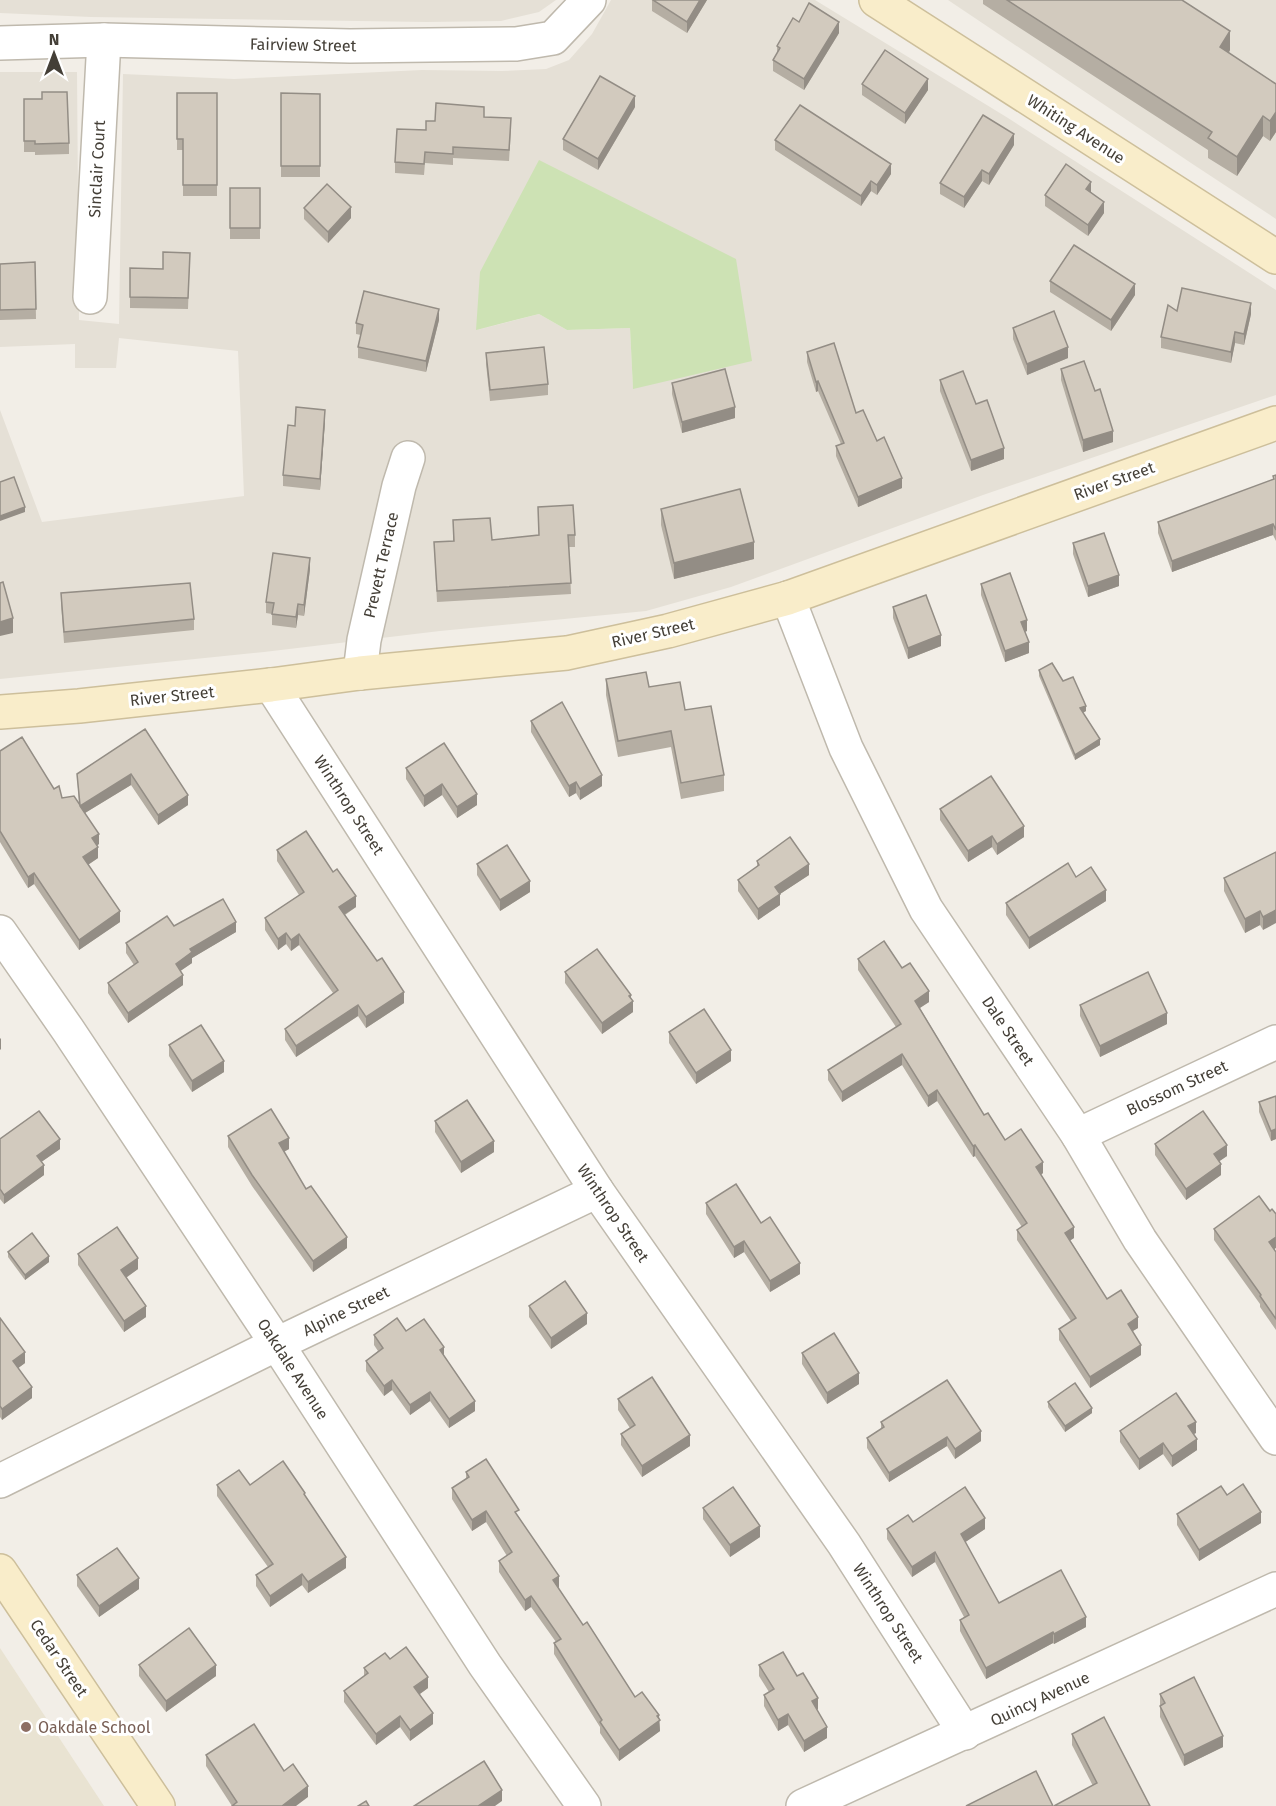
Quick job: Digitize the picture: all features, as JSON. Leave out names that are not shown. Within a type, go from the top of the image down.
[{"type":"street","name":"Fairview Street","points":[[0,43],[104,40],[350,46],[516,44],[553,38],[589,0]]},
{"type":"street","name":"Whiting Avenue","points":[[876,0],[1276,257]]},
{"type":"street","name":"Sinclair Court","points":[[90,297],[104,40]]},
{"type":"street","name":"River Street","points":[[0,712],[79,706],[360,673],[567,652],[668,631],[788,598],[1276,423]]},
{"type":"street","name":"Prevett Terrace","points":[[360,673],[366,629],[399,486],[408,458]]},
{"type":"street","name":"Dale Street","points":[[788,598],[846,748],[926,909],[1078,1135],[1140,1240],[1276,1438]]},
{"type":"street","name":"Winthrop Street","points":[[271,685],[597,1191],[844,1544],[965,1733]]},
{"type":"street","name":"Oakdale Avenue","points":[[0,932],[277,1344],[485,1665],[584,1806]]},
{"type":"street","name":"Blossom Street","points":[[1078,1135],[1276,1042]]},
{"type":"street","name":"Alpine Street","points":[[0,1481],[277,1344],[597,1191]]},
{"type":"street","name":"Cedar Street","points":[[0,1570],[158,1806]]},
{"type":"street","name":"Quincy Avenue","points":[[803,1806],[1276,1589]]},
{"type":"shaded area","points":[[0,0],[556,0],[539,12],[501,21],[427,22],[91,17],[0,13]]},
{"type":"shaded area","points":[[611,0],[815,0],[1008,118],[1276,290],[1276,395],[983,495],[731,587],[646,611],[0,679],[0,410],[42,522],[244,496],[238,351],[119,338],[116,368],[75,368],[75,344],[0,347],[0,72],[77,72],[79,320],[119,324],[123,74],[234,79],[422,70],[546,69],[569,60],[592,34]],"holes":[[[736,259],[633,388],[630,328],[567,330],[539,314],[477,330]]]},
{"type":"shaded area","points":[[948,0],[1276,0],[1276,219],[1191,163]]},
{"type":"shaded area","name":"Oakdale School","points":[[0,1648],[104,1806],[0,1806]]},
{"type":"green space","points":[[539,160],[736,259],[752,361],[633,389],[630,328],[567,330],[539,314],[476,330],[480,272]]},
{"type":"building","points":[[653,0],[700,0],[687,22]]},
{"type":"building","points":[[1007,0],[1182,0],[1230,31],[1220,47],[1276,84],[1276,112],[1270,121],[1263,116],[1237,157],[1208,138],[1212,132]]},
{"type":"building","points":[[809,3],[839,22],[804,79],[773,60],[780,48],[777,46],[793,18],[799,22]]},
{"type":"building","points":[[885,50],[928,79],[905,113],[862,84]]},
{"type":"building","points":[[600,76],[635,96],[598,159],[563,139]]},
{"type":"building","points":[[42,92],[67,92],[69,143],[35,144],[35,141],[24,141],[24,99],[42,99]]},
{"type":"building","points":[[177,93],[217,93],[217,185],[183,185],[183,139],[177,139]]},
{"type":"building","points":[[281,93],[320,94],[320,166],[281,166]]},
{"type":"building","points":[[436,103],[484,107],[484,117],[511,118],[509,150],[453,147],[453,154],[425,152],[424,164],[395,162],[397,129],[426,130],[426,121],[435,121]]},
{"type":"building","points":[[800,105],[891,164],[877,185],[871,181],[861,196],[775,140]]},
{"type":"building","points":[[983,115],[1014,134],[989,174],[982,170],[964,197],[940,183]]},
{"type":"building","points":[[1066,164],[1091,182],[1086,189],[1104,202],[1088,225],[1045,195]]},
{"type":"building","points":[[327,184],[351,207],[328,232],[304,208]]},
{"type":"building","points":[[230,188],[260,188],[260,228],[230,228]]},
{"type":"building","points":[[1074,245],[1135,284],[1111,320],[1050,281]]},
{"type":"building","points":[[163,252],[190,253],[188,298],[130,297],[130,268],[163,269]]},
{"type":"building","points":[[35,262],[36,309],[0,310],[0,264]]},
{"type":"building","points":[[1182,288],[1251,303],[1244,334],[1235,332],[1231,352],[1161,337],[1168,305],[1177,311]]},
{"type":"building","points":[[364,291],[439,309],[426,361],[358,347],[363,325],[356,323]]},
{"type":"building","points":[[1054,311],[1068,347],[1027,364],[1013,328]]},
{"type":"building","points":[[834,343],[856,413],[863,410],[877,441],[884,437],[902,478],[858,497],[836,446],[844,443],[818,381],[816,382],[807,352]]},
{"type":"building","points":[[544,347],[548,384],[490,390],[486,353]]},
{"type":"building","points":[[1084,361],[1095,391],[1100,389],[1113,431],[1083,440],[1061,369]]},
{"type":"building","points":[[725,369],[735,407],[682,422],[672,383]]},
{"type":"building","points":[[963,371],[976,404],[987,400],[1004,448],[971,460],[940,380]]},
{"type":"building","points":[[296,407],[325,410],[320,479],[283,475],[288,425],[295,426]]},
{"type":"building","points":[[1276,475],[1276,530],[1273,524],[1172,561],[1158,522],[1274,479],[1273,476]]},
{"type":"building","points":[[14,477],[25,507],[0,516],[0,482]]},
{"type":"building","points":[[740,489],[754,542],[674,563],[661,509]]},
{"type":"building","points":[[573,505],[575,535],[568,535],[571,583],[437,591],[434,542],[454,541],[453,520],[490,518],[492,540],[539,535],[538,507]]},
{"type":"building","points":[[1104,533],[1119,575],[1088,586],[1073,543]]},
{"type":"building","points":[[273,553],[310,558],[304,605],[298,604],[296,617],[272,614],[274,603],[266,602]]},
{"type":"building","points":[[1010,573],[1027,620],[1021,622],[1029,642],[1005,651],[981,584]]},
{"type":"building","points":[[3,582],[13,618],[0,622],[0,583]]},
{"type":"building","points":[[190,583],[194,619],[64,632],[61,593]]},
{"type":"building","points":[[926,595],[941,635],[908,648],[893,607]]},
{"type":"building","points":[[1052,663],[1063,681],[1073,677],[1086,706],[1080,708],[1100,739],[1075,755],[1039,670]]},
{"type":"building","points":[[646,672],[649,687],[680,682],[685,710],[711,706],[724,775],[681,783],[671,731],[618,741],[606,679]]},
{"type":"building","points":[[562,702],[602,775],[580,789],[576,782],[569,786],[531,721]]},
{"type":"building","points":[[145,729],[188,795],[158,815],[131,774],[80,806],[99,834],[92,838],[98,847],[83,857],[120,911],[79,940],[34,873],[28,877],[0,831],[0,751],[22,737],[54,789],[59,786],[62,798],[74,796],[80,805],[77,774]]},
{"type":"building","points":[[444,743],[477,794],[457,807],[442,784],[424,796],[406,768]]},
{"type":"building","points":[[991,776],[1024,826],[997,844],[992,836],[968,851],[940,809]]},
{"type":"building","points":[[306,831],[333,872],[337,869],[356,896],[339,907],[377,961],[382,958],[404,992],[366,1017],[358,1005],[296,1046],[285,1029],[338,990],[299,934],[291,940],[286,933],[278,939],[265,918],[304,892],[277,850]]},
{"type":"building","points":[[790,837],[809,864],[775,887],[780,894],[758,909],[738,880],[759,865],[757,861]]},
{"type":"building","points":[[507,845],[530,881],[500,900],[477,864]]},
{"type":"building","points":[[1276,852],[1276,910],[1263,917],[1260,911],[1245,919],[1224,878]]},
{"type":"building","points":[[1068,863],[1076,877],[1091,867],[1106,890],[1029,938],[1006,903]]},
{"type":"building","points":[[223,899],[236,922],[190,949],[192,952],[176,964],[183,975],[128,1013],[108,983],[138,962],[126,943],[167,916],[174,926]]},
{"type":"building","points":[[884,941],[902,968],[910,963],[929,991],[915,1001],[984,1115],[988,1113],[1005,1140],[1021,1129],[1043,1162],[1036,1167],[1074,1227],[1065,1233],[1107,1299],[1121,1290],[1138,1317],[1128,1324],[1141,1345],[1090,1377],[1059,1329],[1076,1318],[1017,1230],[1027,1223],[937,1090],[928,1096],[902,1054],[842,1092],[828,1070],[901,1024],[858,959]]},
{"type":"building","points":[[597,949],[633,1001],[602,1023],[565,972]]},
{"type":"building","points":[[1148,972],[1167,1013],[1100,1046],[1080,1005]]},
{"type":"building","points":[[704,1009],[731,1050],[696,1073],[669,1032]]},
{"type":"building","points":[[201,1025],[224,1061],[192,1081],[169,1045]]},
{"type":"building","points":[[1276,1096],[1276,1129],[1271,1131],[1259,1102]]},
{"type":"building","points":[[467,1100],[494,1141],[461,1162],[435,1121]]},
{"type":"building","points":[[271,1109],[289,1138],[279,1143],[306,1189],[311,1186],[347,1237],[313,1261],[252,1175],[228,1136]]},
{"type":"building","points":[[39,1111],[60,1139],[37,1156],[44,1165],[4,1195],[0,1189],[0,1139]]},
{"type":"building","points":[[1203,1111],[1227,1145],[1214,1154],[1221,1164],[1186,1189],[1155,1144]]},
{"type":"building","points":[[736,1184],[761,1223],[770,1217],[800,1263],[770,1281],[744,1241],[734,1247],[706,1203]]},
{"type":"building","points":[[1259,1196],[1270,1211],[1272,1209],[1276,1214],[1276,1237],[1269,1242],[1276,1252],[1276,1319],[1214,1229]]},
{"type":"building","points":[[117,1227],[138,1258],[121,1270],[146,1306],[124,1321],[78,1254]]},
{"type":"building","points":[[32,1233],[49,1256],[25,1275],[8,1252]]},
{"type":"building","points":[[565,1281],[587,1313],[551,1338],[529,1306]]},
{"type":"building","points":[[0,1318],[25,1352],[13,1361],[32,1387],[2,1409],[0,1406]]},
{"type":"building","points":[[397,1318],[406,1331],[424,1319],[444,1347],[440,1350],[475,1401],[449,1419],[430,1392],[410,1405],[392,1380],[384,1386],[366,1361],[383,1348],[374,1335]]},
{"type":"building","points":[[834,1333],[859,1373],[827,1393],[802,1353]]},
{"type":"building","points":[[652,1377],[690,1435],[642,1466],[621,1434],[635,1425],[618,1399]]},
{"type":"building","points":[[947,1380],[981,1431],[955,1449],[947,1437],[889,1473],[867,1438],[884,1427],[881,1422]]},
{"type":"building","points":[[1075,1383],[1092,1408],[1065,1426],[1048,1402]]},
{"type":"building","points":[[1176,1393],[1196,1422],[1188,1426],[1197,1439],[1172,1456],[1163,1443],[1139,1459],[1120,1431]]},
{"type":"building","points":[[486,1459],[519,1510],[515,1512],[559,1576],[553,1580],[583,1625],[587,1622],[635,1697],[642,1692],[659,1715],[657,1716],[660,1720],[619,1750],[554,1643],[561,1639],[531,1596],[525,1600],[499,1561],[512,1552],[486,1511],[472,1520],[452,1488],[469,1477],[466,1472]]},
{"type":"building","points":[[283,1461],[346,1557],[308,1582],[302,1574],[270,1596],[256,1575],[273,1564],[217,1485],[239,1470],[250,1485]]},
{"type":"building","points":[[1243,1484],[1261,1512],[1199,1550],[1177,1514],[1221,1486],[1227,1495]]},
{"type":"building","points":[[733,1487],[760,1526],[730,1545],[703,1508]]},
{"type":"building","points":[[965,1487],[985,1518],[961,1534],[999,1603],[1061,1570],[1086,1617],[986,1668],[960,1620],[969,1615],[935,1552],[912,1567],[887,1529],[908,1515],[913,1522]]},
{"type":"building","points":[[117,1548],[139,1578],[99,1606],[77,1575]]},
{"type":"building","points":[[189,1628],[216,1665],[166,1701],[139,1665]]},
{"type":"building","points":[[406,1647],[428,1677],[414,1687],[433,1713],[410,1730],[400,1716],[376,1734],[344,1691],[368,1673],[364,1668],[385,1653],[390,1659]]},
{"type":"building","points":[[783,1652],[797,1676],[803,1673],[818,1698],[812,1701],[827,1727],[804,1741],[788,1714],[778,1720],[764,1695],[774,1689],[759,1665]]},
{"type":"building","points":[[1194,1677],[1223,1736],[1184,1755],[1160,1706],[1165,1703],[1160,1694]]},
{"type":"building","points":[[1104,1717],[1150,1806],[1054,1806],[1097,1783],[1072,1734]]},
{"type":"building","points":[[254,1724],[284,1771],[293,1764],[308,1786],[282,1806],[232,1806],[237,1802],[206,1755]]},
{"type":"building","points":[[484,1761],[502,1790],[478,1806],[414,1806]]},
{"type":"building","points":[[1036,1771],[1053,1806],[966,1806]]},
{"type":"building","points":[[366,1801],[369,1806],[358,1806]]},
{"type":"place","name":"Oakdale School","points":[[26,1727]]}]
